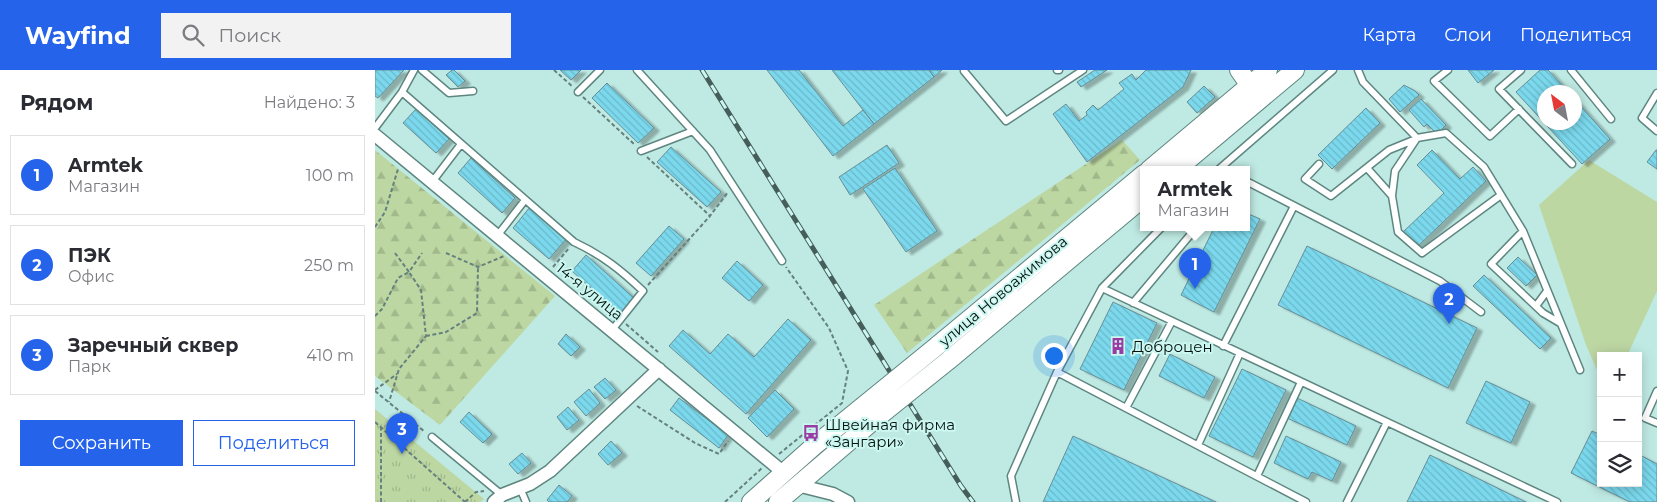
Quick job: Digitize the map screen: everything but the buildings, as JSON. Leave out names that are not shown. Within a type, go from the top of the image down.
[{"type":"main road","points":[[1239,70],[1260,100]]},
{"type":"main road","points":[[1154,166],[1268,70]]},
{"type":"main road","points":[[1181,166],[1295,70]]},
{"type":"main road","name":"улица Новоажимова","points":[[867,414],[937,346],[1140,177]]},
{"type":"main road","name":"улица Новоажимова","points":[[867,414],[949,360],[1140,200]]},
{"type":"main road","points":[[751,502],[784,473],[867,414]]},
{"type":"main road","points":[[778,502],[867,414]]},
{"type":"main road","points":[[784,473],[797,485]]},
{"type":"street","name":"14-я улица","points":[[375,135],[784,473]]},
{"type":"street","points":[[498,499],[530,484],[550,470],[659,369]]},
{"type":"street","points":[[797,485],[833,494],[848,502]]},
{"type":"lane","points":[[375,128],[402,92],[414,70]]},
{"type":"lane","points":[[422,70],[449,93],[473,90]]},
{"type":"lane","points":[[578,92],[600,70]]},
{"type":"lane","points":[[637,70],[710,150],[782,261]]},
{"type":"lane","points":[[964,71],[1006,121],[1083,70]]},
{"type":"lane","points":[[1223,166],[1333,70]]},
{"type":"lane","points":[[1358,70],[1363,82],[1417,138]]},
{"type":"lane","points":[[1448,70],[1435,81],[1490,136],[1519,110]]},
{"type":"lane","points":[[1521,70],[1499,89],[1572,164]]},
{"type":"lane","points":[[1571,70],[1611,119]]},
{"type":"lane","points":[[402,92],[574,242],[595,252],[619,268],[643,291],[612,330]]},
{"type":"lane","points":[[1657,93],[1642,118],[1657,131]]},
{"type":"lane","points":[[641,151],[693,131]]},
{"type":"lane","points":[[1319,164],[1305,178],[1331,196],[1389,150],[1417,138],[1446,133],[1484,167],[1523,231],[1580,370]]},
{"type":"lane","points":[[1417,138],[1395,171],[1392,196],[1398,232],[1421,253],[1501,195]]},
{"type":"lane","points":[[432,182],[461,144]]},
{"type":"lane","points":[[1367,168],[1392,196]]},
{"type":"lane","points":[[1250,183],[1441,281],[1481,312]]},
{"type":"lane","points":[[497,236],[525,200]]},
{"type":"lane","points":[[1223,346],[1294,206]]},
{"type":"lane","points":[[1016,502],[1011,476],[1057,372],[1101,288],[1158,231]]},
{"type":"lane","points":[[1133,302],[1193,231]]},
{"type":"lane","points":[[1523,231],[1491,264],[1543,313],[1561,323]]},
{"type":"lane","points":[[1101,288],[1557,502]]},
{"type":"lane","points":[[1536,306],[1547,291]]},
{"type":"lane","points":[[1126,408],[1172,321]]},
{"type":"lane","points":[[1198,446],[1240,353]]},
{"type":"lane","points":[[1057,372],[1306,502]]},
{"type":"lane","points":[[1257,476],[1301,382]]},
{"type":"lane","points":[[1657,391],[1645,418],[1657,423]]},
{"type":"lane","points":[[1347,502],[1387,422]]},
{"type":"lane","points":[[432,438],[498,499]]},
{"type":"lane","points":[[520,488],[526,502]]},
{"type":"path","points":[[554,70],[710,216]]},
{"type":"path","points":[[375,227],[385,212],[400,163]]},
{"type":"path","points":[[643,291],[710,216],[733,186]]},
{"type":"path","points":[[545,276],[574,242]]},
{"type":"path","points":[[395,253],[421,290],[426,336]]},
{"type":"path","points":[[375,316],[382,308],[398,278],[409,272],[422,253]]},
{"type":"path","points":[[446,253],[478,267],[510,253]]},
{"type":"path","points":[[725,502],[770,461],[842,403],[848,371],[829,328],[782,261]]},
{"type":"path","points":[[389,402],[399,369],[426,336],[446,332],[477,313],[478,267]]},
{"type":"path","points":[[397,374],[375,390],[432,438]]},
{"type":"path","points":[[627,399],[695,443],[719,454],[736,433]]},
{"type":"path","points":[[375,422],[465,502]]},
{"type":"path","points":[[381,427],[381,502]]},
{"type":"green space","points":[[1122,140],[1140,160],[907,353],[874,305]]},
{"type":"green space","points":[[375,150],[555,296],[440,425],[375,376]]},
{"type":"green space","points":[[1589,160],[1657,202],[1657,291],[1629,352],[1597,352],[1597,370],[1586,345],[1539,205]]},
{"type":"green space","points":[[375,409],[484,499],[480,502],[375,502]]},
{"type":"railway","points":[[702,70],[961,486],[973,502]]},
{"type":"place","name":"Armtek","points":[[1195,289]]},
{"type":"place","name":"ПЭК","points":[[1449,324]]},
{"type":"place","name":"Доброцен","points":[[1118,346]]},
{"type":"place","name":"Швейная фирма «Зангари»","points":[[811,433]]},
{"type":"place","name":"Заречный сквер","points":[[402,454]]}]
